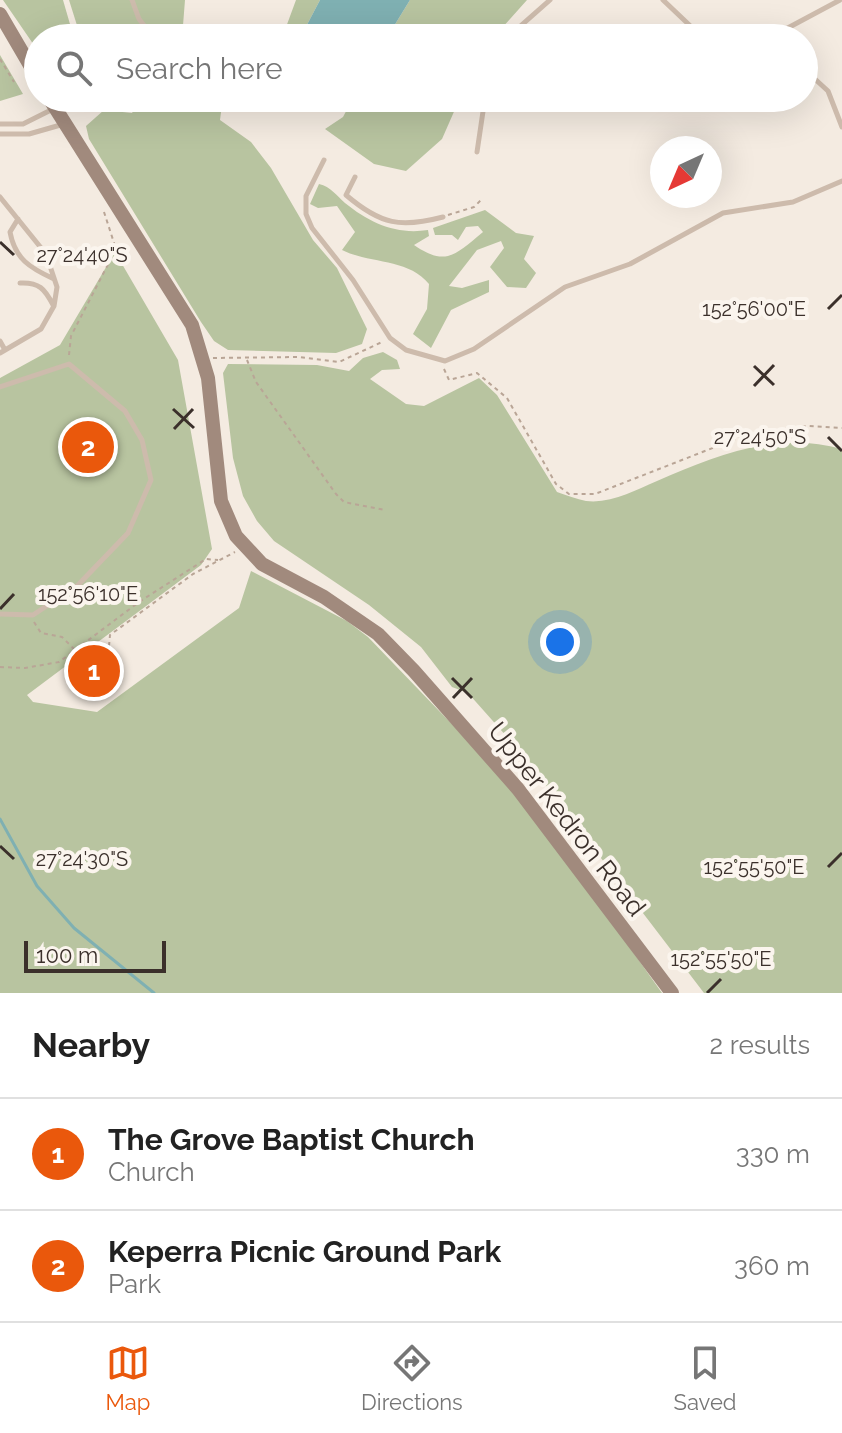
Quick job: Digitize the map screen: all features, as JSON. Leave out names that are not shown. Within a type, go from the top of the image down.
[{"type":"main road","points":[[0,14],[24,55]]},
{"type":"main road","name":"Upper Kedron Road","points":[[58,112],[183,308],[204,359],[221,501],[230,526],[243,546],[271,570],[345,610],[378,634],[414,671],[518,789],[672,993]]},
{"type":"lane","points":[[132,0],[143,24]]},
{"type":"lane","points":[[523,24],[550,0]]},
{"type":"lane","points":[[663,0],[688,24]]},
{"type":"lane","points":[[795,24],[840,0]]},
{"type":"lane","points":[[818,82],[828,91],[842,127]]},
{"type":"lane","points":[[0,124],[23,124],[40,112]]},
{"type":"lane","points":[[477,152],[483,112]]},
{"type":"lane","points":[[0,134],[29,134],[65,124]]},
{"type":"lane","points":[[324,160],[308,188],[306,214],[390,338],[406,350],[445,361],[474,349],[565,287],[630,264],[723,213],[793,202],[842,181]]},
{"type":"lane","points":[[355,177],[346,195],[384,220],[411,226],[443,217]]},
{"type":"lane","points":[[0,197],[46,254],[55,280],[54,306],[41,329],[3,352],[0,341]]},
{"type":"lane","points":[[18,219],[10,232],[13,248],[29,268],[55,280]]},
{"type":"lane","points":[[20,283],[32,282],[45,289],[54,306]]},
{"type":"lane","points":[[0,387],[69,364],[125,411],[142,440],[151,480],[128,533],[78,585],[33,615],[0,614]]},
{"type":"path","points":[[0,59],[14,82]]},
{"type":"path","points":[[443,217],[474,207],[481,200]]},
{"type":"path","points":[[69,364],[71,336],[116,249],[104,212]]},
{"type":"path","points":[[204,359],[298,357],[339,362],[390,338]]},
{"type":"path","points":[[247,360],[256,382],[336,494],[344,502],[385,510]]},
{"type":"path","points":[[445,361],[444,372],[449,380],[477,373],[499,389],[556,484],[562,491],[577,495],[595,494],[624,484],[708,447],[763,430],[842,428]]},
{"type":"path","points":[[109,646],[110,635],[193,574],[235,552]]},
{"type":"path","points":[[0,667],[25,668],[59,662],[139,602],[192,568],[211,557],[218,560]]},
{"type":"path","points":[[33,615],[34,627],[41,633],[62,637],[75,651]]},
{"type":"green space","points":[[3,0],[63,0],[70,24],[24,24],[24,31]]},
{"type":"green space","points":[[69,0],[185,0],[183,24],[77,24]]},
{"type":"green space","points":[[296,0],[320,0],[307,24],[287,24]]},
{"type":"green space","points":[[410,0],[527,0],[506,24],[395,24]]},
{"type":"green space","points":[[0,55],[23,94],[0,101]]},
{"type":"green space","points":[[102,112],[221,112],[220,120],[251,142],[271,168],[313,240],[337,268],[367,329],[362,344],[336,353],[228,350],[214,341],[89,139],[86,126]]},
{"type":"green space","points":[[346,112],[454,112],[442,139],[406,171],[374,164],[325,129]]},
{"type":"green space","points":[[319,184],[374,222],[405,231],[428,230],[429,236],[414,245],[443,257],[457,252],[483,232],[478,226],[466,227],[458,240],[452,235],[435,235],[433,228],[485,210],[516,233],[534,236],[524,259],[536,273],[526,288],[507,287],[490,267],[504,248],[501,241],[477,250],[449,286],[462,288],[489,280],[489,292],[451,310],[431,348],[413,334],[427,309],[429,284],[400,266],[342,250],[355,232],[337,206],[318,208],[310,204]]},
{"type":"green space","points":[[115,252],[178,360],[212,549],[201,565],[27,695],[33,702],[97,712],[239,608],[251,571],[347,621],[368,637],[495,769],[567,859],[662,993],[0,993],[0,378],[60,345]]},
{"type":"green space","points":[[383,352],[397,360],[400,369],[382,370],[370,379],[406,404],[424,406],[479,378],[497,395],[557,492],[586,501],[623,496],[702,462],[748,448],[794,443],[842,449],[842,993],[704,993],[517,748],[468,693],[452,687],[421,647],[369,605],[274,541],[257,521],[243,496],[233,458],[223,373],[228,364],[317,365],[349,371],[363,358]]},
{"type":"water","points":[[320,0],[410,0],[395,24],[307,24]]},
{"type":"waterway","points":[[0,819],[37,886],[74,928],[154,993]]},
{"type":"place","name":"Keperra Picnic Ground Park","points":[[88,447]]},
{"type":"place","name":"The Grove Baptist Church","points":[[94,671]]}]
